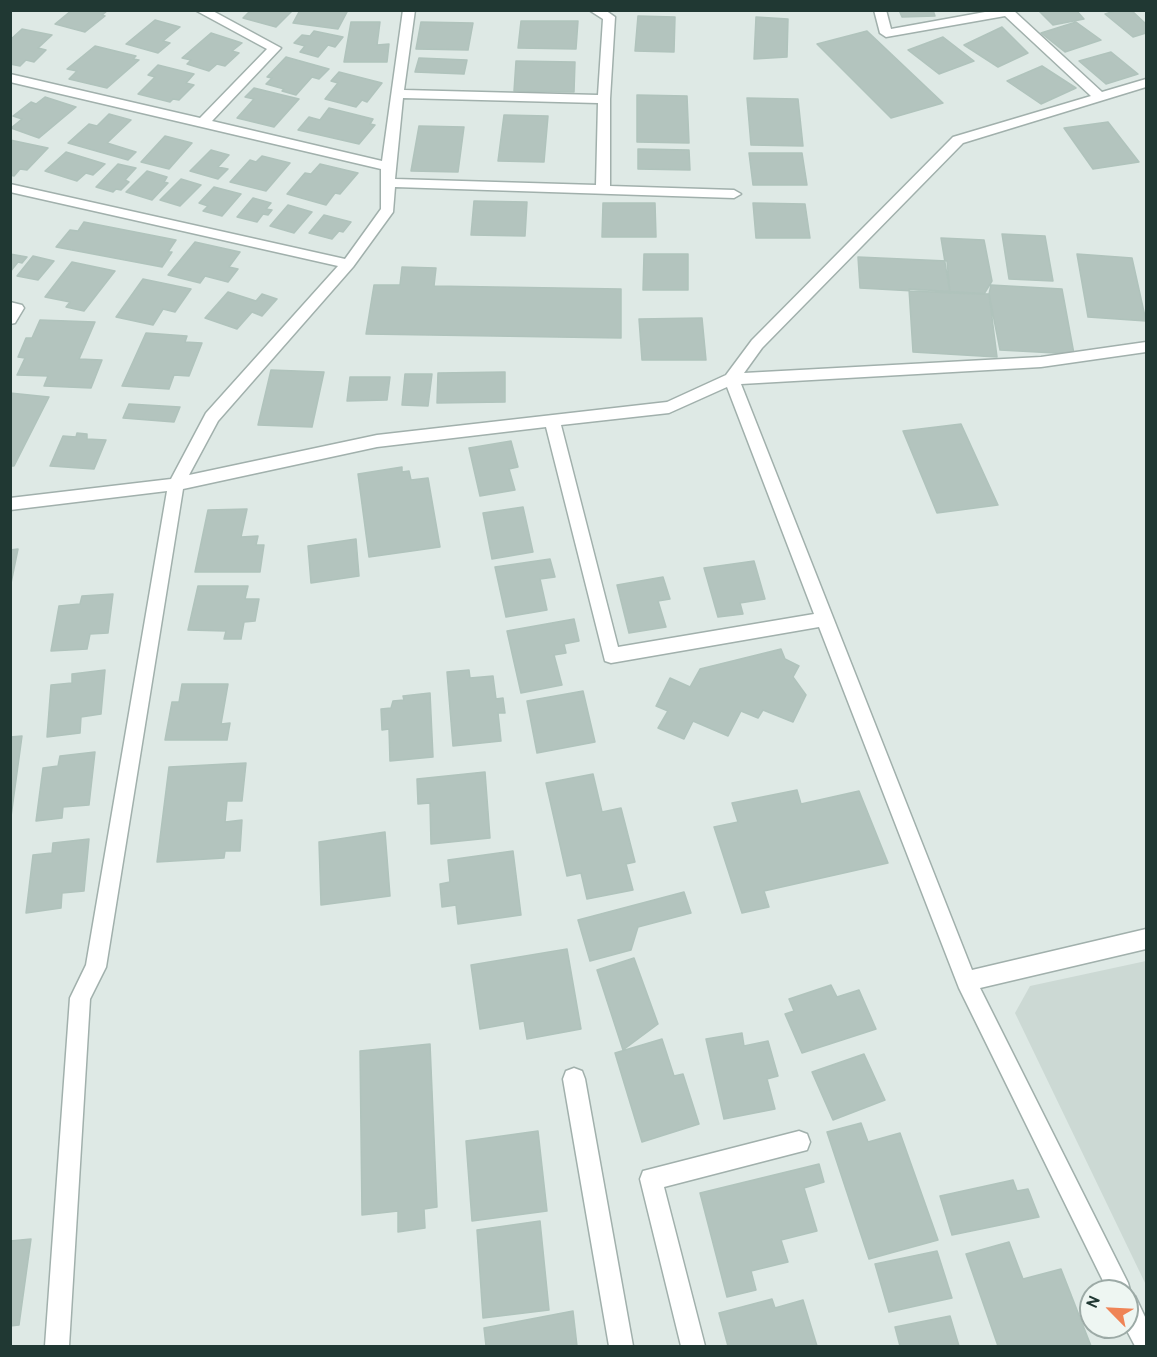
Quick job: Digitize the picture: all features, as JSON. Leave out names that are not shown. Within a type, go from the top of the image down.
[{"type":"street","points":[[201,10],[275,48],[203,123]]},
{"type":"street","points":[[57,1347],[81,998],[96,967],[176,484],[212,417],[348,264],[388,209],[388,166],[409,10]]},
{"type":"street","points":[[595,10],[609,17],[604,99],[603,190]]},
{"type":"street","points":[[880,10],[886,33],[1008,12],[1100,97]]},
{"type":"street","points":[[10,78],[388,166]]},
{"type":"street","points":[[730,379],[757,344],[958,140],[1146,82]]},
{"type":"street","points":[[398,94],[604,99]]},
{"type":"street","points":[[388,183],[734,194]]},
{"type":"street","points":[[10,188],[348,264]]},
{"type":"street","points":[[10,307],[17,308],[10,319]]},
{"type":"street","points":[[10,504],[176,484],[378,441],[669,407],[730,379],[1041,362],[1146,347]]},
{"type":"street","points":[[730,379],[966,981],[1114,1279]]},
{"type":"street","points":[[552,421],[610,656],[824,619]]},
{"type":"street","points":[[966,981],[1146,939]]},
{"type":"street","points":[[574,1079],[621,1347]]},
{"type":"street","points":[[693,1347],[651,1179],[799,1142]]},
{"type":"street","points":[[1139,1330],[1146,1344]]},
{"type":"shaded area","points":[[1146,961],[1146,1285],[1015,1013],[1030,986]]},
{"type":"building","points":[[72,10],[107,11],[102,15],[105,16],[85,32],[55,24]]},
{"type":"building","points":[[251,10],[293,10],[276,27],[243,18]]},
{"type":"building","points":[[300,10],[347,12],[338,29],[293,23]]},
{"type":"building","points":[[899,10],[933,10],[935,16],[902,17]]},
{"type":"building","points":[[1038,10],[1076,10],[1084,19],[1053,25]]},
{"type":"building","points":[[1118,10],[1131,10],[1146,24],[1146,33],[1133,37],[1105,14]]},
{"type":"building","points":[[638,16],[675,17],[674,52],[635,51]]},
{"type":"building","points":[[756,17],[788,19],[787,57],[754,59]]},
{"type":"building","points":[[155,20],[180,27],[163,41],[170,43],[158,53],[126,44]]},
{"type":"building","points":[[521,21],[578,21],[576,49],[518,48]]},
{"type":"building","points":[[351,22],[380,22],[377,45],[389,44],[387,62],[344,62]]},
{"type":"building","points":[[421,22],[473,23],[468,50],[416,49]]},
{"type":"building","points":[[1076,22],[1101,40],[1065,52],[1041,33]]},
{"type":"building","points":[[1002,27],[1028,53],[998,67],[964,45]]},
{"type":"building","points":[[22,29],[52,35],[38,48],[46,50],[34,62],[26,60],[20,66],[10,64],[10,40]]},
{"type":"building","points":[[314,31],[343,37],[335,47],[328,45],[318,57],[300,52],[305,46],[294,43],[302,35],[310,36]]},
{"type":"building","points":[[867,31],[943,103],[891,118],[817,44]]},
{"type":"building","points":[[211,33],[242,43],[232,51],[239,53],[225,66],[217,64],[209,71],[187,64],[191,60],[182,58]]},
{"type":"building","points":[[943,37],[974,61],[939,74],[908,50]]},
{"type":"building","points":[[95,46],[136,56],[133,59],[139,60],[107,88],[69,79],[77,71],[67,69]]},
{"type":"building","points":[[1111,52],[1138,74],[1106,84],[1079,61]]},
{"type":"building","points":[[286,57],[329,69],[319,79],[312,77],[296,95],[266,84],[272,78],[267,77]]},
{"type":"building","points":[[419,58],[467,60],[464,74],[415,72]]},
{"type":"building","points":[[516,61],[575,62],[574,92],[514,91]]},
{"type":"building","points":[[158,65],[194,74],[186,83],[194,85],[179,100],[173,99],[170,102],[138,94],[155,77],[148,75]]},
{"type":"building","points":[[1042,66],[1076,88],[1041,104],[1007,81]]},
{"type":"building","points":[[339,72],[382,83],[367,102],[362,100],[356,107],[325,99],[338,83],[331,81]]},
{"type":"building","points":[[254,88],[299,99],[274,127],[237,118],[254,99],[245,97]]},
{"type":"building","points":[[637,95],[687,96],[689,143],[637,142]]},
{"type":"building","points":[[45,97],[76,107],[39,138],[11,128],[22,119],[13,116],[31,102],[36,104]]},
{"type":"building","points":[[747,98],[798,99],[803,146],[751,145]]},
{"type":"building","points":[[329,108],[373,119],[370,124],[375,125],[359,144],[298,130],[309,117],[320,120]]},
{"type":"building","points":[[109,114],[131,120],[107,143],[136,152],[128,160],[68,143],[89,124],[97,126]]},
{"type":"building","points":[[504,115],[548,116],[544,162],[498,161]]},
{"type":"building","points":[[1108,122],[1139,162],[1093,169],[1064,128]]},
{"type":"building","points":[[419,126],[464,127],[458,172],[411,171]]},
{"type":"building","points":[[165,136],[192,143],[169,169],[141,162]]},
{"type":"building","points":[[10,140],[48,148],[27,170],[20,169],[14,176],[10,175]]},
{"type":"building","points":[[638,149],[689,150],[690,170],[638,169]]},
{"type":"building","points":[[211,150],[229,155],[218,167],[228,169],[218,179],[190,171]]},
{"type":"building","points":[[66,152],[105,164],[93,175],[86,173],[77,181],[45,171]]},
{"type":"building","points":[[749,153],[802,153],[807,185],[753,185]]},
{"type":"building","points":[[262,156],[290,163],[266,191],[230,182],[250,160],[256,162]]},
{"type":"building","points":[[118,164],[136,168],[125,180],[129,182],[121,190],[116,189],[113,192],[96,187]]},
{"type":"building","points":[[320,164],[358,173],[340,194],[335,193],[326,205],[287,194],[305,173],[311,174]]},
{"type":"building","points":[[147,171],[167,177],[164,182],[168,183],[152,200],[126,192]]},
{"type":"building","points":[[181,179],[201,185],[180,206],[160,200]]},
{"type":"building","points":[[214,187],[241,194],[222,216],[203,211],[208,206],[199,203]]},
{"type":"building","points":[[253,198],[271,203],[266,209],[272,210],[268,215],[263,214],[257,222],[237,217]]},
{"type":"building","points":[[474,201],[527,202],[525,236],[471,235]]},
{"type":"building","points":[[603,203],[655,203],[656,237],[602,237]]},
{"type":"building","points":[[753,203],[805,204],[810,238],[756,238]]},
{"type":"building","points":[[288,205],[312,212],[294,233],[270,226]]},
{"type":"building","points":[[324,215],[351,222],[343,232],[339,231],[332,239],[309,233]]},
{"type":"building","points":[[84,222],[176,240],[168,252],[172,252],[162,267],[56,247],[70,230],[78,231]]},
{"type":"building","points":[[1002,234],[1045,236],[1053,281],[1009,279]]},
{"type":"building","points":[[941,238],[984,240],[992,281],[984,294],[950,293]]},
{"type":"building","points":[[195,242],[240,252],[229,267],[238,269],[228,282],[205,276],[200,283],[168,275]]},
{"type":"building","points":[[10,254],[27,257],[22,263],[18,262],[10,272]]},
{"type":"building","points":[[644,254],[688,254],[688,290],[643,290]]},
{"type":"building","points":[[1077,254],[1132,258],[1146,321],[1088,317]]},
{"type":"building","points":[[33,256],[54,261],[38,280],[17,276]]},
{"type":"building","points":[[858,257],[947,261],[950,293],[860,288]]},
{"type":"building","points":[[72,262],[115,271],[84,311],[66,307],[70,302],[45,297]]},
{"type":"building","points":[[402,267],[436,268],[434,286],[621,289],[621,338],[366,334],[374,285],[400,285]]},
{"type":"building","points":[[143,279],[191,289],[175,312],[163,309],[153,325],[116,317]]},
{"type":"building","points":[[991,285],[1062,289],[1074,354],[1000,350],[989,294]]},
{"type":"building","points":[[909,289],[989,294],[997,357],[913,352]]},
{"type":"building","points":[[228,292],[256,301],[262,294],[277,299],[262,316],[252,312],[237,329],[205,318]]},
{"type":"building","points":[[702,318],[706,360],[642,360],[639,319]]},
{"type":"building","points":[[40,320],[95,322],[79,359],[102,360],[91,388],[44,386],[48,376],[17,375],[25,358],[18,357],[26,338],[32,338]]},
{"type":"building","points":[[146,333],[187,336],[185,342],[202,343],[189,376],[174,375],[169,389],[122,386]]},
{"type":"building","points":[[271,370],[324,372],[312,427],[258,425]]},
{"type":"building","points":[[505,372],[505,402],[437,403],[438,373]]},
{"type":"building","points":[[405,374],[432,374],[428,406],[402,405]]},
{"type":"building","points":[[350,377],[390,377],[387,400],[347,401]]},
{"type":"building","points":[[10,393],[49,397],[14,466],[10,466]]},
{"type":"building","points":[[129,404],[180,407],[174,422],[123,418]]},
{"type":"building","points":[[961,424],[998,505],[937,513],[903,431]]},
{"type":"building","points":[[77,433],[87,434],[87,439],[106,440],[94,469],[50,466],[63,436],[76,437]]},
{"type":"building","points":[[511,441],[518,467],[509,469],[515,490],[480,496],[469,448]]},
{"type":"building","points":[[402,467],[402,472],[409,471],[411,480],[428,478],[440,547],[369,557],[358,474]]},
{"type":"building","points":[[523,507],[533,552],[492,559],[483,513]]},
{"type":"building","points":[[247,509],[241,537],[258,536],[256,545],[264,545],[260,572],[195,572],[208,510]]},
{"type":"building","points":[[356,539],[359,576],[311,583],[308,546]]},
{"type":"building","points":[[18,549],[10,588],[10,550]]},
{"type":"building","points":[[550,559],[555,577],[540,579],[547,610],[506,617],[495,567]]},
{"type":"building","points":[[754,561],[765,599],[740,603],[743,614],[718,617],[704,568]]},
{"type":"building","points":[[663,577],[670,599],[658,601],[666,627],[629,633],[617,585]]},
{"type":"building","points":[[198,586],[248,586],[245,599],[259,599],[255,621],[244,622],[241,639],[224,639],[226,631],[188,630]]},
{"type":"building","points":[[113,594],[108,633],[90,634],[87,649],[51,651],[59,606],[80,604],[82,596]]},
{"type":"building","points":[[574,619],[579,641],[564,644],[566,653],[554,655],[562,685],[521,693],[507,631]]},
{"type":"building","points":[[781,649],[785,659],[799,666],[793,677],[806,695],[793,722],[763,710],[758,718],[741,711],[728,736],[693,721],[684,739],[658,728],[668,711],[656,706],[670,678],[690,687],[700,669]]},
{"type":"building","points":[[105,670],[101,714],[81,717],[80,733],[47,737],[51,685],[72,683],[72,674]]},
{"type":"building","points":[[469,670],[470,678],[493,676],[496,699],[503,698],[505,713],[498,713],[501,741],[453,746],[447,672]]},
{"type":"building","points":[[182,684],[228,684],[221,724],[230,723],[227,740],[165,740],[172,702],[179,702]]},
{"type":"building","points":[[583,691],[595,742],[537,753],[527,701]]},
{"type":"building","points":[[430,693],[433,757],[390,761],[389,729],[382,730],[381,709],[391,708],[393,701],[404,700],[403,696]]},
{"type":"building","points":[[22,736],[10,824],[10,737]]},
{"type":"building","points":[[95,752],[89,805],[63,807],[62,818],[36,821],[43,768],[58,766],[60,756]]},
{"type":"building","points":[[246,763],[242,801],[227,801],[225,822],[242,820],[240,851],[225,851],[224,858],[157,862],[169,767]]},
{"type":"building","points":[[485,772],[490,838],[431,844],[430,803],[418,804],[417,779]]},
{"type":"building","points":[[593,774],[602,812],[621,808],[635,862],[626,864],[633,890],[587,899],[581,873],[567,876],[546,783]]},
{"type":"building","points":[[797,790],[801,804],[859,791],[888,863],[764,891],[769,907],[742,913],[714,827],[738,822],[732,803]]},
{"type":"building","points":[[385,832],[390,896],[321,905],[319,842]]},
{"type":"building","points":[[89,839],[84,891],[62,893],[61,908],[26,913],[33,855],[52,853],[53,843]]},
{"type":"building","points":[[513,851],[521,915],[458,924],[456,905],[442,907],[440,884],[450,882],[448,860]]},
{"type":"building","points":[[684,892],[691,913],[638,927],[631,950],[590,961],[578,920]]},
{"type":"building","points":[[567,949],[581,1029],[527,1039],[524,1021],[480,1029],[471,965]]},
{"type":"building","points":[[634,958],[658,1024],[623,1050],[597,970]]},
{"type":"building","points":[[831,985],[837,997],[859,990],[876,1029],[802,1053],[785,1014],[794,1011],[789,999]]},
{"type":"building","points":[[742,1033],[744,1046],[768,1041],[778,1076],[767,1079],[775,1109],[724,1119],[706,1039]]},
{"type":"building","points":[[662,1039],[674,1076],[683,1074],[699,1124],[642,1142],[615,1053]]},
{"type":"building","points":[[430,1044],[437,1207],[424,1209],[425,1228],[398,1232],[398,1211],[362,1215],[360,1051]]},
{"type":"building","points":[[864,1054],[885,1100],[833,1120],[812,1072]]},
{"type":"building","points":[[861,1123],[868,1142],[900,1133],[938,1240],[869,1259],[827,1132]]},
{"type":"building","points":[[538,1131],[547,1211],[472,1221],[466,1141]]},
{"type":"building","points":[[819,1164],[824,1182],[804,1188],[817,1231],[781,1240],[788,1262],[751,1271],[756,1290],[727,1297],[700,1193]]},
{"type":"building","points":[[1013,1180],[1017,1191],[1028,1189],[1039,1217],[952,1235],[940,1196]]},
{"type":"building","points":[[540,1221],[549,1310],[483,1318],[477,1230]]},
{"type":"building","points":[[31,1239],[19,1325],[10,1326],[10,1241]]},
{"type":"building","points":[[1009,1242],[1023,1279],[1061,1269],[1079,1315],[1079,1339],[1088,1339],[1091,1346],[998,1346],[966,1254]]},
{"type":"building","points":[[937,1251],[952,1298],[889,1312],[875,1264]]},
{"type":"building","points":[[772,1299],[775,1308],[803,1300],[817,1346],[728,1346],[719,1313]]},
{"type":"building","points":[[573,1311],[577,1346],[486,1346],[484,1328]]},
{"type":"building","points":[[950,1316],[959,1346],[900,1346],[895,1327]]}]
